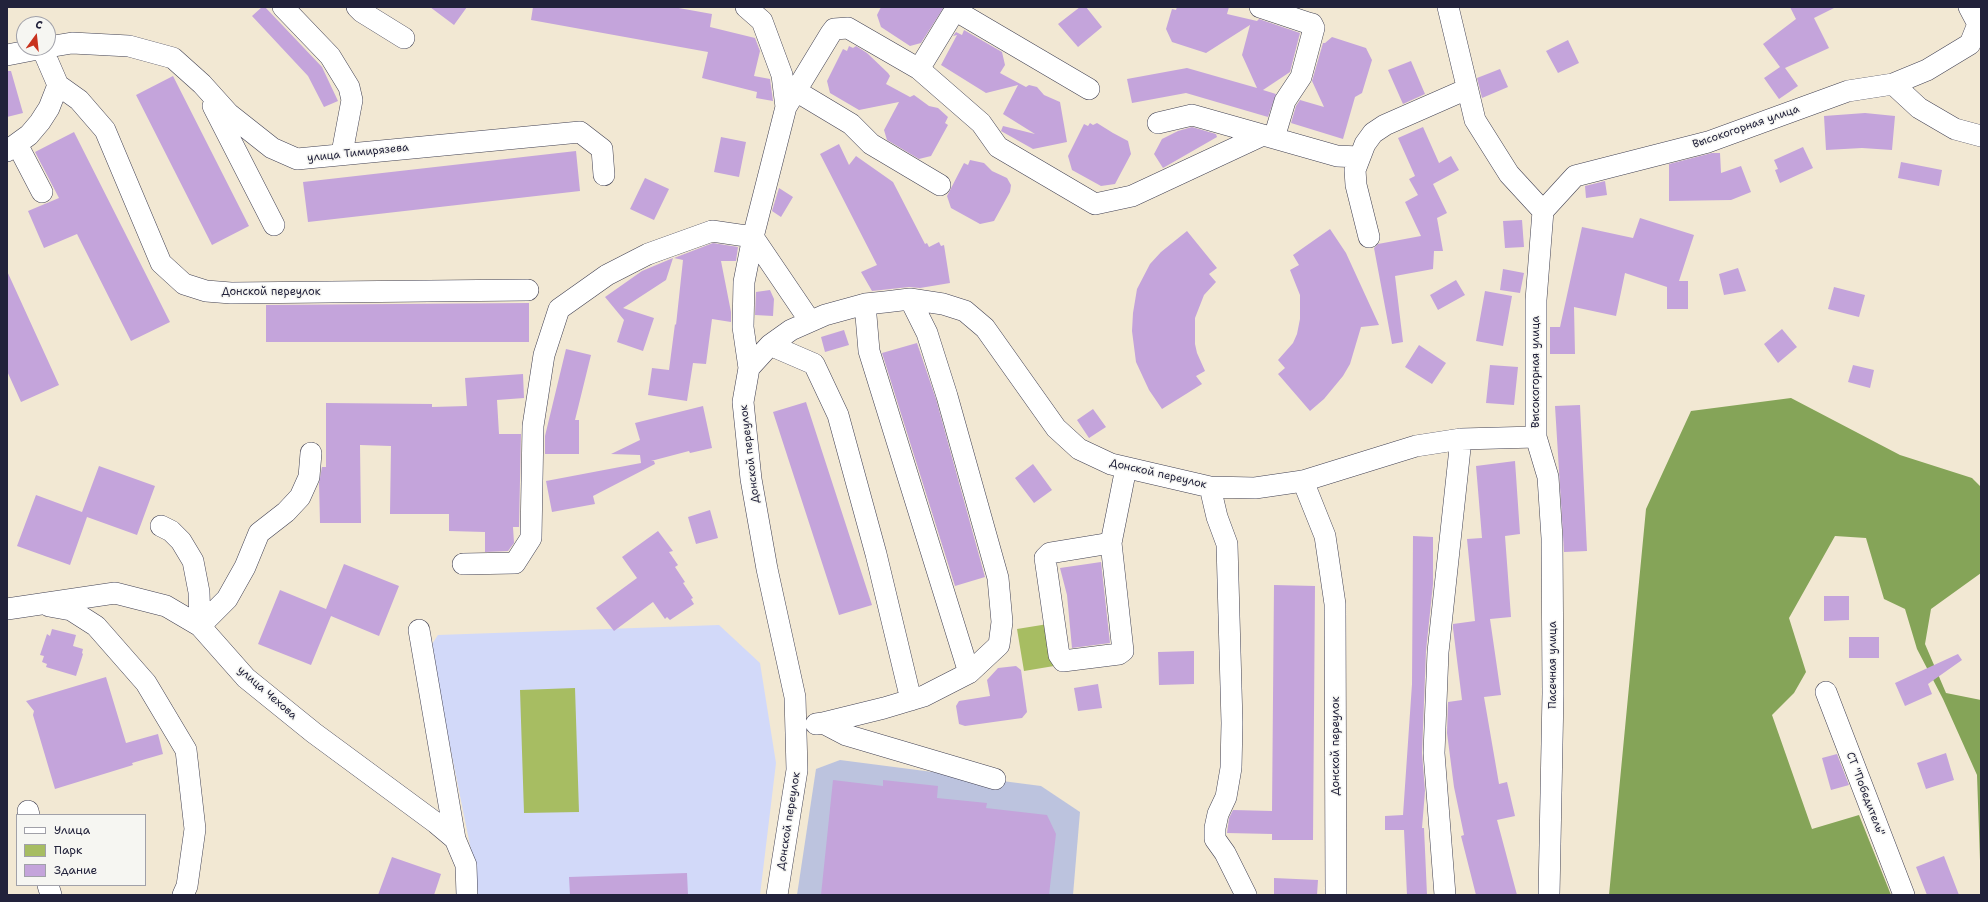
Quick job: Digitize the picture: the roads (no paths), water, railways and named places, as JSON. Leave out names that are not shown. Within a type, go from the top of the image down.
[{"type":"street","points":[[283,7],[330,56],[349,87],[352,100],[342,154]]},
{"type":"street","points":[[357,7],[362,12],[404,38]]},
{"type":"street","points":[[746,7],[762,21],[791,99],[851,124],[871,144],[940,185]]},
{"type":"street","points":[[750,368],[743,328],[744,282],[753,237],[791,99],[834,29],[852,29],[919,69],[981,123],[998,147],[1094,204],[1132,196],[1269,136],[1285,101],[1300,77],[1314,28],[1312,24],[1260,7]]},
{"type":"street","points":[[1448,7],[1475,120],[1509,174],[1543,211]]},
{"type":"street","name":"Высокогорная улица","points":[[1536,437],[1536,300],[1543,211],[1575,176],[1708,142],[1848,91],[1893,84],[1927,70],[1976,40],[1978,24],[1969,7]]},
{"type":"street","points":[[919,69],[952,15],[958,12],[963,13],[1089,88]]},
{"type":"street","name":"улица Тимирязева","points":[[56,46],[72,43],[129,46],[174,58],[202,84],[229,114],[272,148],[297,159],[580,132],[602,149],[604,176]]},
{"type":"street","points":[[42,192],[12,147],[29,135],[40,122],[49,108],[58,85],[45,56]]},
{"type":"street","points":[[202,84],[274,224]]},
{"type":"street","points":[[1893,84],[1919,108],[1955,130],[1981,136]]},
{"type":"street","name":"Донской переулок","points":[[58,85],[79,100],[105,130],[161,263],[184,284],[206,291],[231,293],[528,290]]},
{"type":"street","points":[[1369,237],[1356,185],[1355,170],[1365,144],[1373,133],[1385,125],[1467,89]]},
{"type":"street","points":[[1158,123],[1192,115],[1337,156],[1359,157]]},
{"type":"street","points":[[463,564],[516,563],[531,538],[533,426],[544,355],[559,309],[607,275],[648,254],[712,231],[753,237],[810,321]]},
{"type":"street","points":[[796,727],[824,723],[924,696],[969,673],[999,644],[1002,622],[998,578],[948,396],[927,334],[910,300]]},
{"type":"street","name":"Донской переулок","points":[[777,895],[797,770],[795,697],[767,569],[750,479],[743,402],[750,368],[770,345],[791,330],[825,314],[865,304],[910,300],[943,304],[965,311],[985,328],[1056,428],[1079,449],[1110,464],[1210,487],[1255,488],[1303,481],[1416,446],[1461,439],[1536,437]]},
{"type":"street","points":[[865,304],[869,351],[969,673]]},
{"type":"street","points":[[770,345],[814,364],[838,415],[876,554],[911,700]]},
{"type":"street","name":"Пасечная улица","points":[[1536,437],[1548,477],[1552,538],[1553,693],[1549,895]]},
{"type":"street","points":[[1445,895],[1434,753],[1437,660],[1461,439]]},
{"type":"street","points":[[200,626],[226,599],[245,567],[259,533],[286,512],[300,497],[310,477],[311,453]]},
{"type":"street","points":[[1111,543],[1050,553],[1045,558],[1059,655],[1063,661],[1122,653],[1123,647],[1111,543],[1126,468]]},
{"type":"street","name":"Донской переулок","points":[[1303,481],[1325,536],[1335,604],[1336,895]]},
{"type":"street","points":[[1210,487],[1217,517],[1227,544],[1232,723],[1231,768],[1226,797],[1218,814],[1215,828],[1215,839],[1225,853],[1246,895]]},
{"type":"street","points":[[161,526],[171,531],[181,541],[193,561],[199,592],[200,626]]},
{"type":"street","name":"улица Чехова","points":[[7,609],[115,593],[166,606],[200,626],[246,678],[314,733],[436,823],[455,839],[466,865],[468,895]]},
{"type":"street","points":[[36,604],[71,610],[96,626],[146,683],[186,750],[195,830],[187,886],[183,895]]},
{"type":"street","points":[[419,630],[455,839]]},
{"type":"street","name":"СТ \"Победитель\"","points":[[1826,692],[1904,895]]},
{"type":"street","points":[[824,723],[846,735],[995,779]]}]
